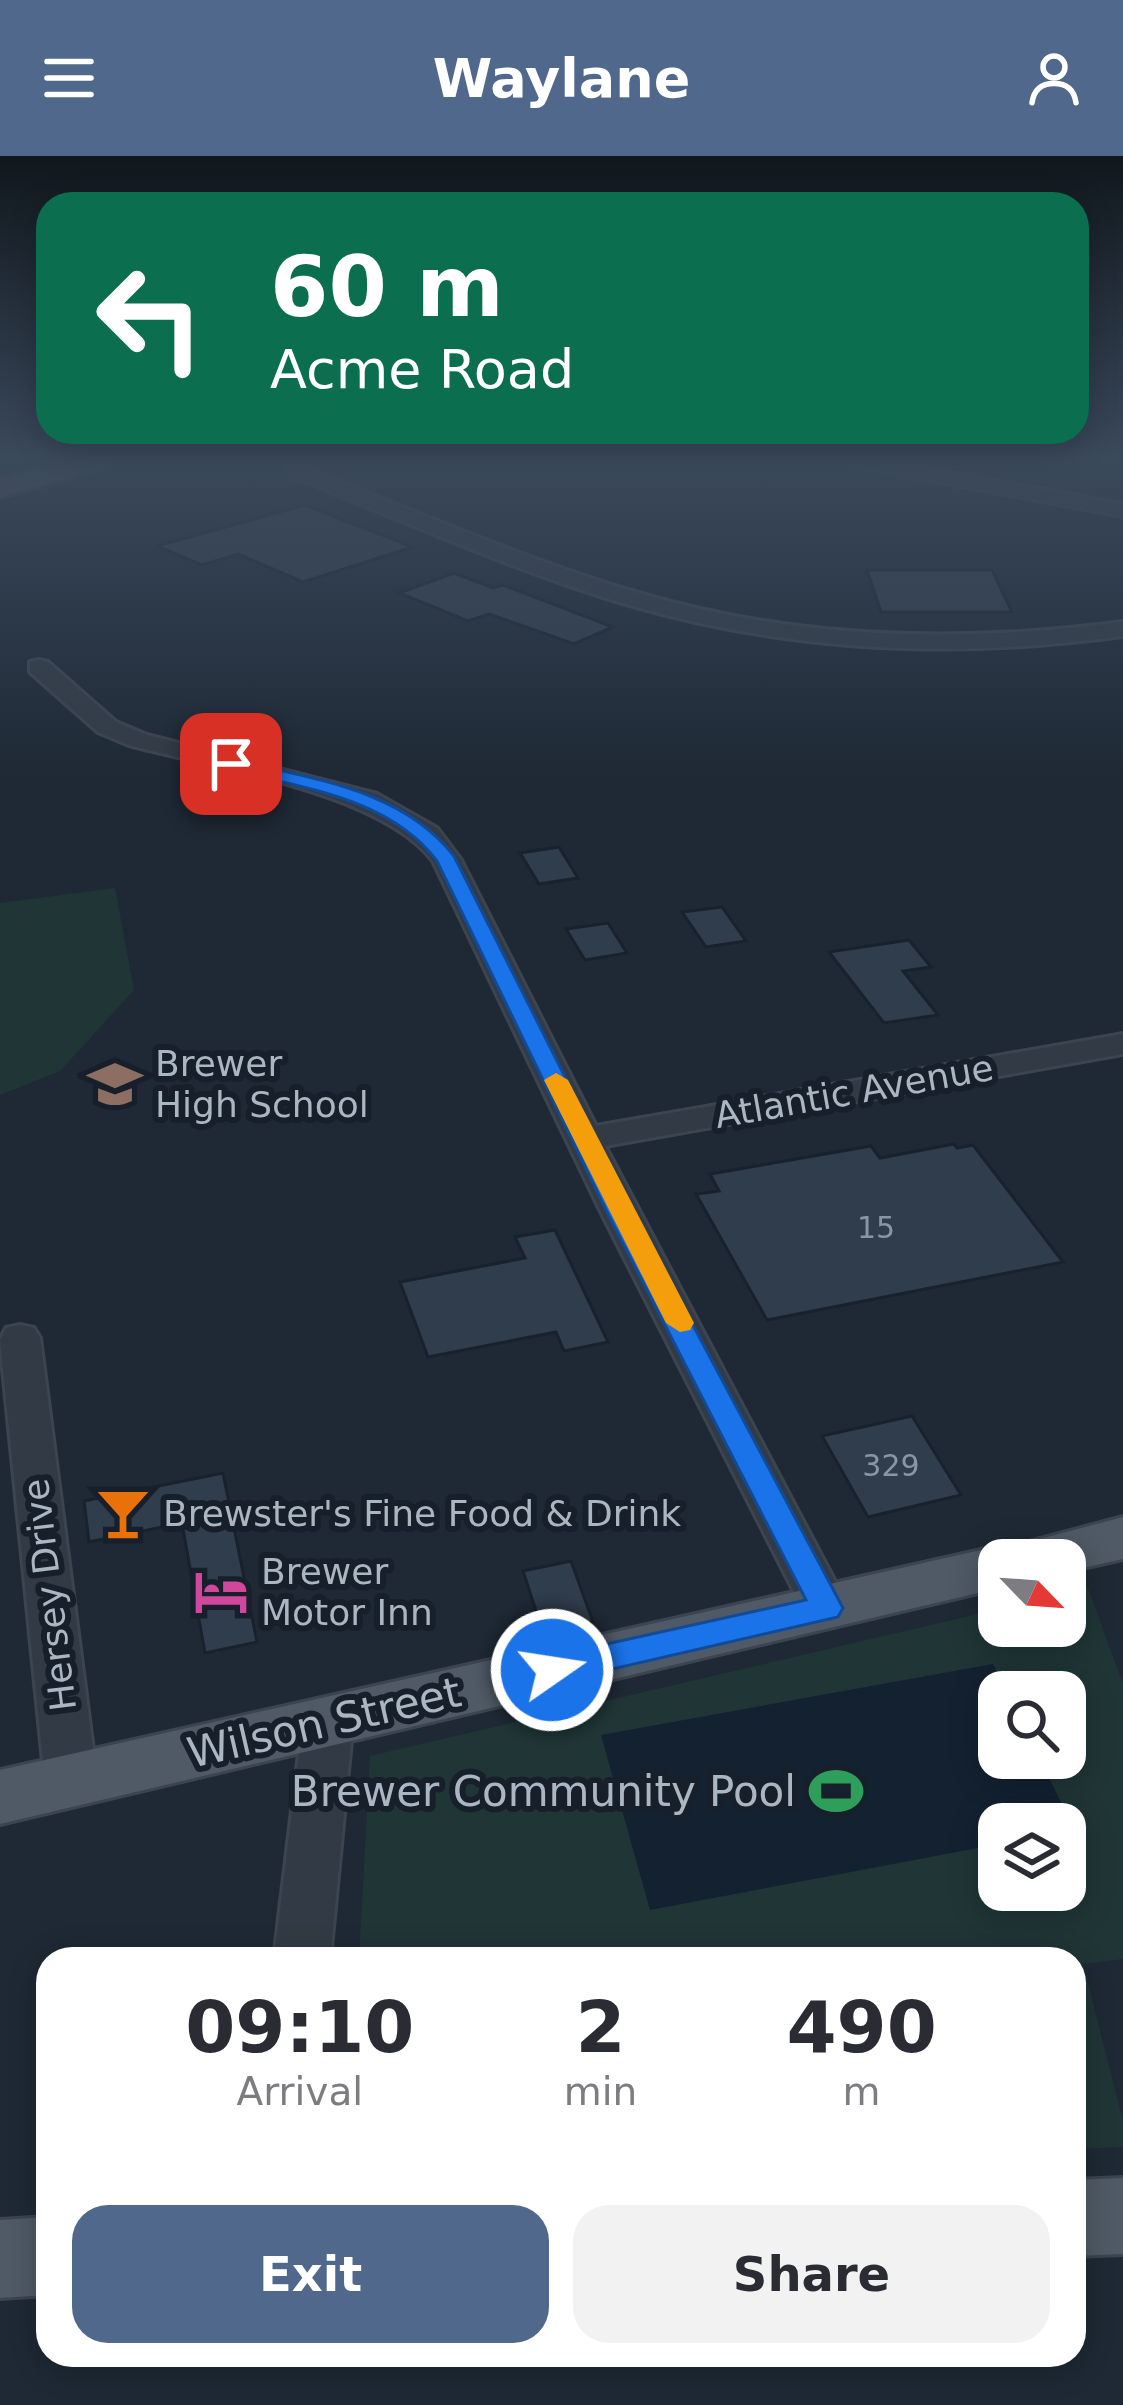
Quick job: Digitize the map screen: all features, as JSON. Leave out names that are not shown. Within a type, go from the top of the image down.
[{"type":"main road","points":[[1086,1547],[1123,1538]]},
{"type":"main road","name":"Wilson Street","points":[[0,1797],[978,1572]]},
{"type":"main road","points":[[1086,2218],[1123,2216]]},
{"type":"main road","points":[[0,2259],[36,2257]]},
{"type":"street","points":[[540,565],[592,585],[730,622],[907,640],[1040,638],[1123,629]]},
{"type":"street","points":[[39,668],[107,727],[138,740],[367,800],[400,814],[427,834],[447,860],[826,1608]]},
{"type":"street","name":"Atlantic Avenue","points":[[585,1139],[1123,1044]]},
{"type":"street","name":"Hersey Drive","points":[[20,1338],[71,1781]]},
{"type":"street","points":[[303,1947],[328,1720]]},
{"type":"green space","points":[[115,888],[134,990],[60,1071],[0,1095],[0,903]]},
{"type":"green space","points":[[1088,1588],[1123,1684],[1123,1959],[1086,1964],[1086,1947],[360,1947],[370,1756],[978,1614],[978,1647],[1086,1647]]},
{"type":"green space","points":[[1086,1976],[1123,2121],[1123,2147],[1086,2149]]},
{"type":"water","name":"Brewer Community Pool","points":[[993,1664],[996,1671],[978,1671],[978,1779],[1050,1779],[1062,1803],[978,1803],[978,1848],[650,1910],[601,1735]]},
{"type":"building","points":[[263,565],[357,565],[303,582]]},
{"type":"building","points":[[867,570],[992,570],[1012,612],[881,612]]},
{"type":"building","points":[[454,573],[493,588],[503,585],[613,627],[574,644],[489,614],[468,621],[399,593]]},
{"type":"building","points":[[559,847],[578,878],[539,884],[520,853]]},
{"type":"building","points":[[722,907],[746,941],[706,947],[682,912]]},
{"type":"building","points":[[608,923],[627,953],[585,960],[566,929]]},
{"type":"building","points":[[909,940],[931,967],[903,971],[938,1015],[884,1023],[829,952]]},
{"type":"building","points":[[954,1144],[957,1148],[973,1145],[1063,1262],[767,1320],[696,1194],[719,1191],[710,1174],[871,1146],[880,1158]]},
{"type":"building","points":[[555,1230],[608,1342],[564,1351],[556,1332],[428,1357],[400,1282],[525,1258],[515,1237]]},
{"type":"building","points":[[912,1416],[961,1495],[868,1517],[822,1436]]},
{"type":"building","name":"Brewer Motor Inn","points":[[223,1473],[257,1642],[205,1653],[182,1523],[89,1542],[84,1501]]},
{"type":"building","points":[[571,1561],[593,1622],[543,1632],[523,1571]]},
{"type":"slow traffic","points":[[556,1080],[680,1323]]},
{"type":"place","name":"Brewer High School","points":[[115,1084]]},
{"type":"place","name":"Brewster's Fine Food & Drink","points":[[123,1513]]},
{"type":"place","name":"Brewer Motor Inn","points":[[221,1592]]},
{"type":"place","name":"Brewer Community Pool","points":[[836,1791]]},
{"type":"route","points":[[231,764],[367,800],[400,814],[427,834],[447,860],[620,1212],[826,1608],[552,1670]]}]
